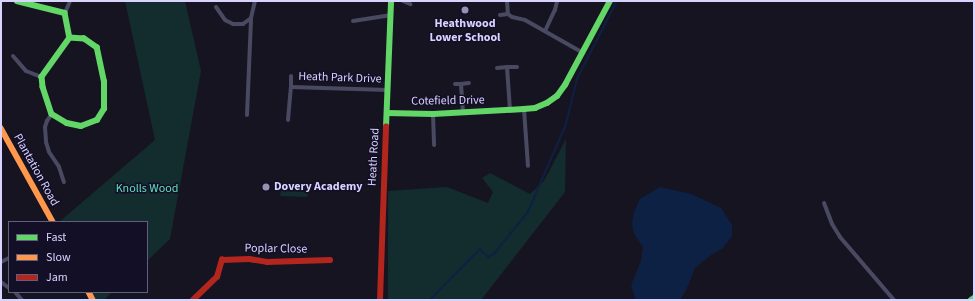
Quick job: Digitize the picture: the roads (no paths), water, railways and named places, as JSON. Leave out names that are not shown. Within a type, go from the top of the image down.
[{"type":"street","points":[[17,1],[40,8],[65,13]]},
{"type":"street","points":[[70,1],[65,13],[70,38],[42,77],[46,100],[52,114],[67,123],[81,126],[97,120],[104,109],[104,82],[97,48],[84,39],[70,38]]},
{"type":"street","points":[[247,115],[251,18],[255,1]]},
{"type":"street","name":"Heath Road","points":[[380,300],[391,1]]},
{"type":"street","points":[[403,1],[410,4]]},
{"type":"street","points":[[507,1],[508,14]]},
{"type":"street","points":[[545,31],[555,10],[557,1]]},
{"type":"street","name":"Cotefield Drive","points":[[387,113],[464,113],[534,108],[557,96],[583,53],[610,1]]},
{"type":"street","points":[[216,7],[219,14],[225,20],[233,24],[243,24],[251,18]]},
{"type":"street","points":[[500,15],[508,14],[545,31],[583,53]]},
{"type":"street","points":[[353,21],[390,15]]},
{"type":"street","points":[[13,56],[26,71],[42,77]]},
{"type":"street","points":[[507,67],[510,110]]},
{"type":"street","points":[[497,68],[517,67]]},
{"type":"street","name":"Heath Park Drive","points":[[288,120],[291,76]]},
{"type":"street","points":[[455,84],[468,83]]},
{"type":"street","points":[[461,84],[464,113]]},
{"type":"street","name":"Heath Park Drive","points":[[291,87],[388,90]]},
{"type":"street","points":[[524,109],[528,166]]},
{"type":"street","points":[[52,114],[46,121],[46,142],[49,152],[59,167],[64,182]]},
{"type":"street","points":[[433,114],[434,145]]},
{"type":"street","name":"Plantation Road","points":[[1,128],[51,221]]},
{"type":"street","points":[[824,203],[832,224],[840,237],[894,300]]},
{"type":"street","name":"Poplar Close","points":[[193,300],[217,277],[222,257],[267,262],[330,260]]},
{"type":"water","points":[[660,187],[691,194],[721,208],[732,225],[732,236],[723,248],[711,255],[695,268],[680,300],[636,300],[631,285],[641,261],[643,247],[634,234],[632,224],[634,212],[640,199]]},
{"type":"waterway","points":[[430,300],[480,249],[489,257],[495,253],[528,212],[566,124],[577,79],[617,1]]},
{"type":"place","name":"Heathwood Lower School","points":[[465,10]]},
{"type":"place","name":"Dovery Academy","points":[[266,187]]},
{"type":"park label","name":"Knolls Wood","points":[[147,189]]}]
